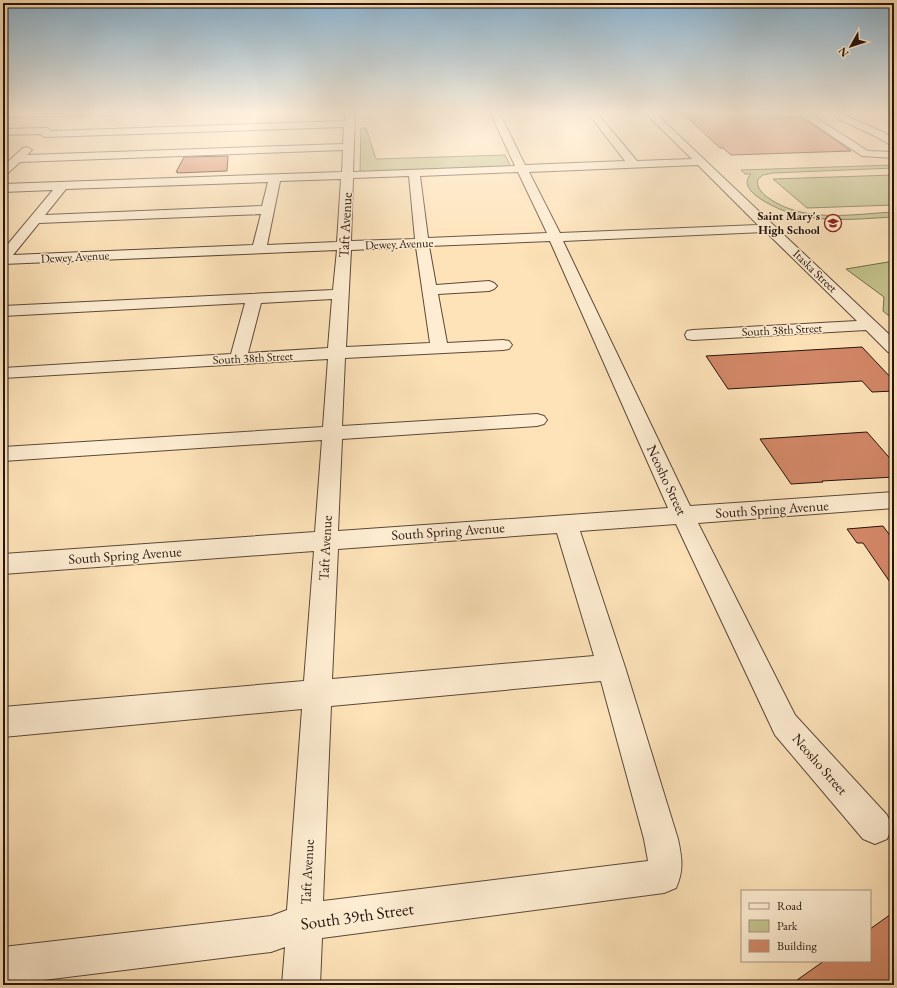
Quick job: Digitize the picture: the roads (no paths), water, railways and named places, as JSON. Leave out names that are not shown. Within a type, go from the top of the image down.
[{"type":"street","points":[[3,172],[18,158]]},
{"type":"street","name":"Taft Avenue","points":[[301,985],[349,158]]},
{"type":"street","name":"Neosho Street","points":[[517,158],[684,515],[785,725],[875,827]]},
{"type":"street","points":[[628,158],[634,165]]},
{"type":"street","name":"Itaska Street","points":[[697,158],[894,348]]},
{"type":"street","points":[[3,188],[701,162]]},
{"type":"street","points":[[414,173],[422,243],[439,348]]},
{"type":"street","points":[[259,249],[275,178]]},
{"type":"street","points":[[3,260],[63,185]]},
{"type":"street","points":[[36,219],[267,210]]},
{"type":"street","name":"Dewey Avenue","points":[[3,260],[770,228]]},
{"type":"street","points":[[430,290],[489,286]]},
{"type":"street","points":[[3,311],[340,294]]},
{"type":"street","points":[[238,359],[254,299]]},
{"type":"street","name":"South 38th Street","points":[[693,335],[871,325]]},
{"type":"street","name":"South 38th Street","points":[[3,373],[338,353],[503,346]]},
{"type":"street","points":[[3,454],[537,420]]},
{"type":"street","name":"South Spring Avenue","points":[[3,564],[894,500]]},
{"type":"street","points":[[3,722],[610,668],[566,523]]},
{"type":"street","name":"South 39th Street","points":[[3,966],[271,934],[304,922],[664,876],[665,858],[661,839],[610,668]]},
{"type":"place","name":"Saint Mary's High School","points":[[833,223]]}]
